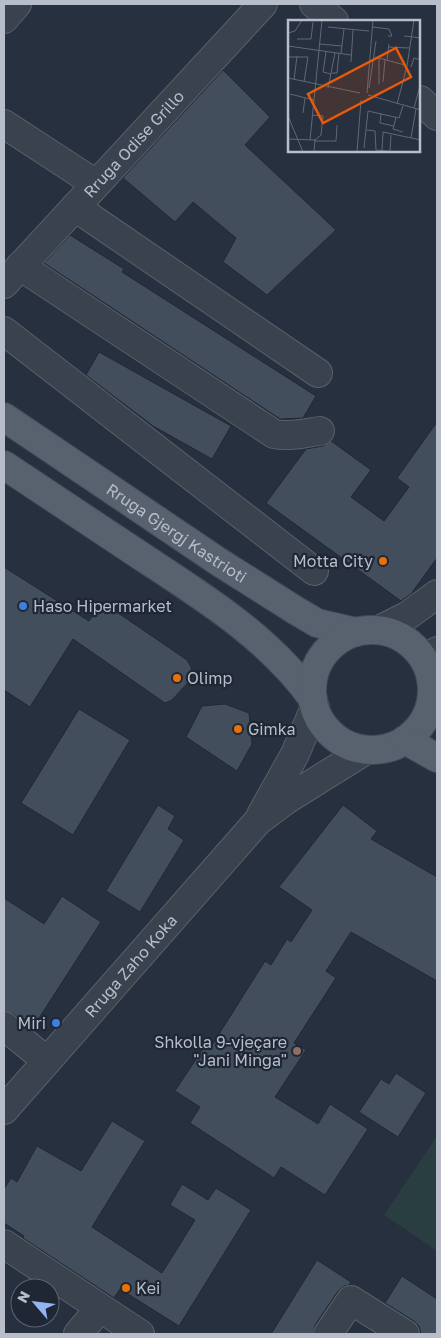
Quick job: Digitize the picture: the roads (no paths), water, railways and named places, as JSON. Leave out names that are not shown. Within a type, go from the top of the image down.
[{"type":"main road","name":"Rruga Gjergj Kastrioti","points":[[4,418],[219,562],[295,610],[317,622],[368,631]]},
{"type":"main road","points":[[4,465],[236,620],[289,668],[314,703],[325,728],[354,748],[379,750],[405,740],[413,734],[426,717],[434,680],[426,662],[411,644],[396,635],[368,631],[334,644],[319,663],[312,687],[314,703]]},
{"type":"main road","points":[[405,740],[437,758]]},
{"type":"street","points":[[4,20],[17,4]]},
{"type":"street","name":"Rruga Odise Grillo","points":[[12,275],[263,4]]},
{"type":"street","points":[[314,4],[333,20]]},
{"type":"street","points":[[421,101],[437,116]]},
{"type":"street","points":[[4,124],[96,184]]},
{"type":"street","points":[[74,207],[318,373]]},
{"type":"street","points":[[12,275],[274,434],[282,436],[298,435],[320,431]]},
{"type":"street","points":[[4,331],[314,572]]},
{"type":"street","points":[[368,631],[407,616],[437,594]]},
{"type":"street","points":[[258,821],[295,754],[314,703]]},
{"type":"street","points":[[258,821],[301,790],[366,750]]},
{"type":"street","name":"Rruga Zaho Koka","points":[[4,1110],[258,821]]},
{"type":"street","points":[[4,1026],[47,1061]]},
{"type":"street","points":[[4,1244],[140,1334]]},
{"type":"street","points":[[328,1334],[351,1300],[404,1334]]},
{"type":"street","points":[[78,1334],[100,1308]]},
{"type":"place","name":"Motta City","points":[[383,561]]},
{"type":"place","name":"Haso Hipermarket","points":[[23,606]]},
{"type":"place","name":"Olimp","points":[[177,678]]},
{"type":"place","name":"Gimka","points":[[238,729]]},
{"type":"place","name":"Miri","points":[[56,1023]]},
{"type":"place","name":"Shkolla 9-vjeçare \"Jani Minga\"","points":[[297,1051]]},
{"type":"place","name":"Kei","points":[[126,1288]]}]
